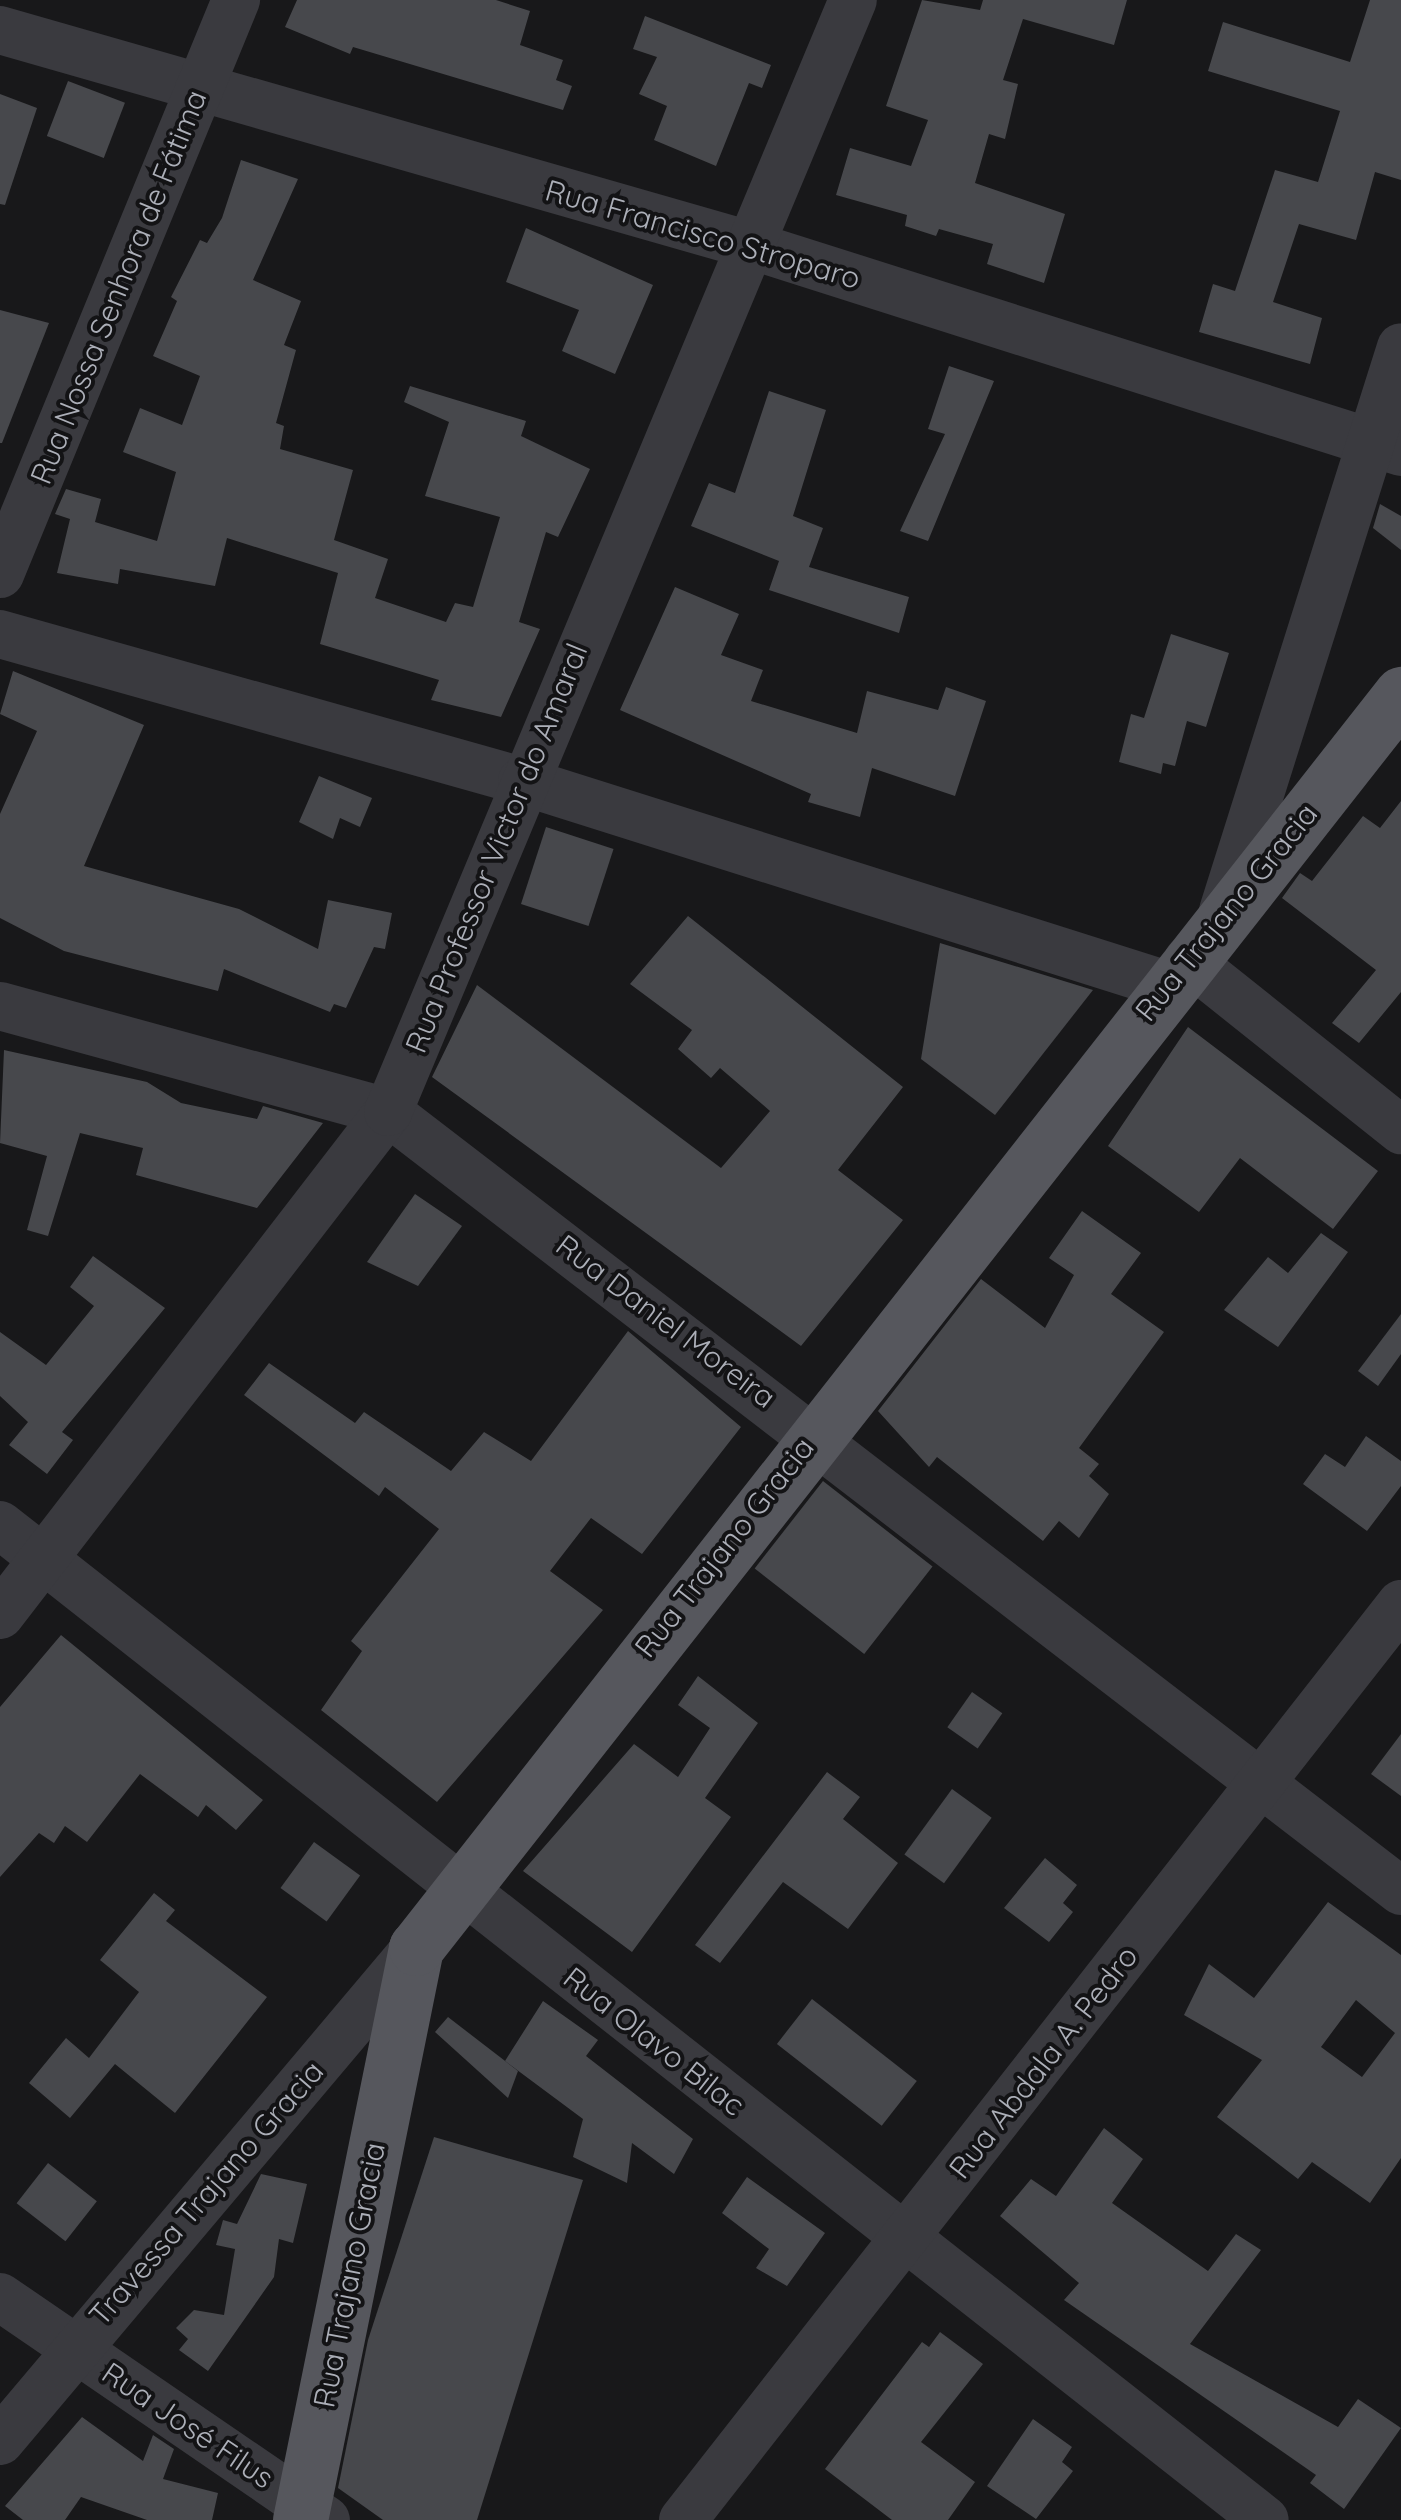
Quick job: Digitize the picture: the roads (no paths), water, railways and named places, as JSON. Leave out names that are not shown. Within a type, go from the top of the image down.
[{"type":"main road","name":"Rua Trajano Gracia","points":[[309,2514],[416,1948],[814,1432],[1401,694]]},
{"type":"street","name":"Rua Nossa Senhora de Fátima","points":[[0,574],[236,0]]},
{"type":"street","name":"Rua Professor Victor do Amaral","points":[[0,1615],[388,1112],[522,781],[853,0]]},
{"type":"street","name":"Rua Francisco Stroparo","points":[[0,30],[198,91],[750,244],[1388,445]]},
{"type":"street","points":[[1222,916],[1388,445],[1401,347]]},
{"type":"street","points":[[0,634],[1177,972],[1401,1130]]},
{"type":"street","name":"Rua Daniel Moreira","points":[[0,1006],[388,1112],[814,1432],[1401,1892]]},
{"type":"street","points":[[0,1525],[44,1559]]},
{"type":"street","name":"Rua Olavo Bilac","points":[[44,1559],[458,1889],[1266,2520]]},
{"type":"street","name":"Rua Abdala A. Pedro","points":[[683,2520],[1401,1604]]},
{"type":"street","name":"Travessa Trajano Gracia","points":[[0,2441],[74,2347],[416,1948]]},
{"type":"street","name":"Rua José Filus","points":[[0,2296],[309,2514]]}]
